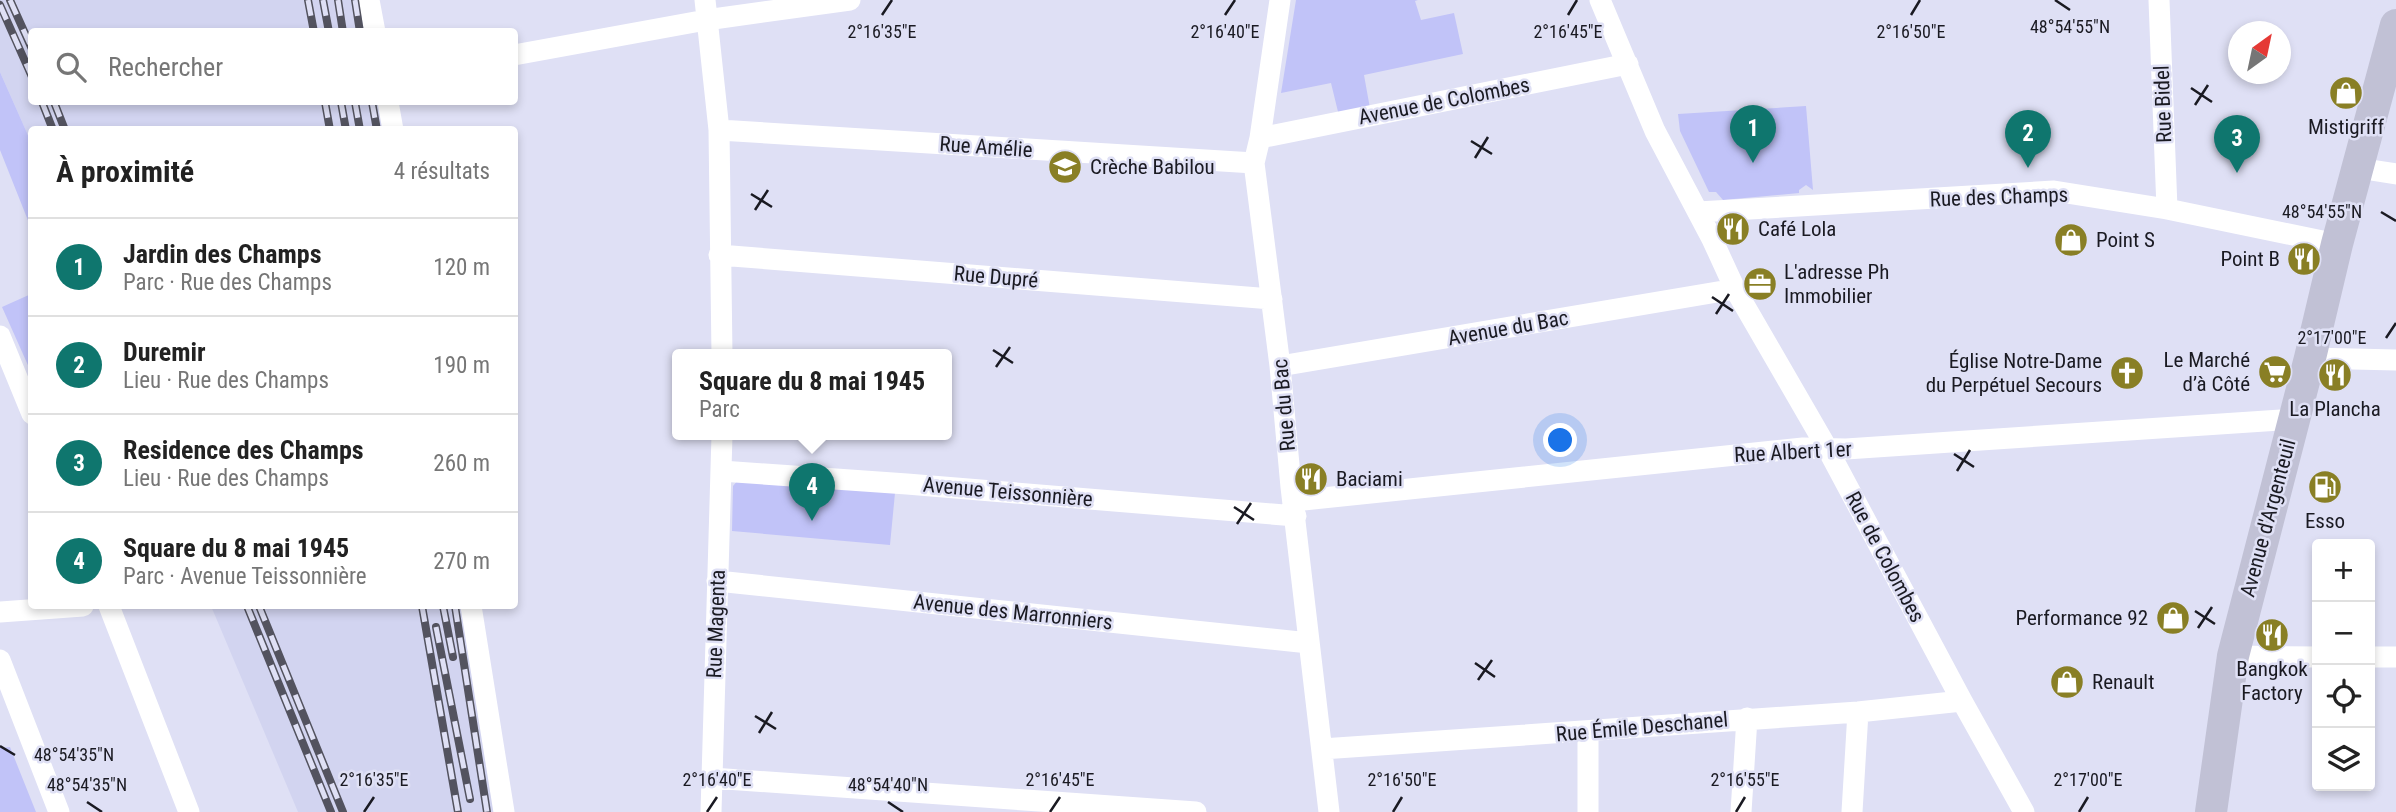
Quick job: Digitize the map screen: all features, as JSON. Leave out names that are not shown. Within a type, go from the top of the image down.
[{"type":"main road","name":"Avenue d'Argenteuil","points":[[2211,812],[2233,656],[2311,358],[2337,244],[2396,25]]},
{"type":"street","points":[[369,0],[374,28]]},
{"type":"street","points":[[518,54],[706,10],[850,0]]},
{"type":"street","name":"Rue du Bac","points":[[1280,0],[1254,163],[1280,366],[1329,812]]},
{"type":"street","name":"Rue de Colombes","points":[[1600,0],[1655,131],[1699,212],[1735,289],[1827,448],[2024,812]]},
{"type":"street","name":"Rue Bidel","points":[[2159,0],[2167,209]]},
{"type":"street","points":[[706,10],[719,130],[722,349]]},
{"type":"street","name":"Avenue de Colombes","points":[[1260,138],[1628,64]]},
{"type":"street","points":[[389,105],[392,126]]},
{"type":"street","name":"Rue Amélie","points":[[719,130],[1254,163]]},
{"type":"street","points":[[2358,168],[2396,174]]},
{"type":"street","name":"Rue des Champs","points":[[1699,212],[2054,191],[2167,209],[2337,244]]},
{"type":"street","name":"Rue Dupré","points":[[719,255],[1272,299]]},
{"type":"street","name":"Avenue du Bac","points":[[1280,366],[1735,289]]},
{"type":"street","points":[[0,336],[28,404]]},
{"type":"street","points":[[2311,358],[2396,359]]},
{"type":"street","name":"Rue Albert 1er","points":[[1295,508],[1803,448],[1846,449],[2294,419]]},
{"type":"street","name":"Rue Magenta","points":[[711,812],[722,440]]},
{"type":"street","name":"Avenue Teissonnière","points":[[721,471],[1295,508]]},
{"type":"street","name":"Avenue des Marronniers","points":[[717,582],[1309,643]]},
{"type":"street","points":[[0,612],[42,609]]},
{"type":"street","points":[[110,609],[189,812]]},
{"type":"street","points":[[471,609],[504,812]]},
{"type":"street","points":[[2233,656],[2312,657]]},
{"type":"street","points":[[2375,657],[2396,657]]},
{"type":"street","points":[[0,660],[59,812]]},
{"type":"street","name":"Rue Émile Deschanel","points":[[1322,750],[1858,712],[1962,701]]},
{"type":"street","points":[[1853,812],[1858,712]]},
{"type":"street","points":[[1741,812],[1746,718]]},
{"type":"street","points":[[1588,732],[1588,812]]},
{"type":"street","points":[[712,778],[1196,812]]},
{"type":"shaded area","points":[[0,0],[364,0],[369,28],[28,28],[28,105],[383,105],[386,126],[28,126],[28,135],[0,72]]},
{"type":"shaded area","points":[[1296,0],[1418,0],[1415,1],[1421,20],[1454,13],[1463,54],[1364,75],[1371,114],[1340,120],[1331,83],[1281,93]]},
{"type":"shaded area","points":[[0,72],[28,135],[28,220],[0,150]]},
{"type":"shaded area","points":[[1806,106],[1813,190],[1806,185],[1799,193],[1723,200],[1716,192],[1709,192],[1680,131],[1678,114]]},
{"type":"shaded area","points":[[28,295],[28,365],[2,307]]},
{"type":"shaded area","points":[[739,479],[895,493],[890,545],[732,531],[733,486]]},
{"type":"shaded area","points":[[212,609],[466,609],[499,812],[298,812]]},
{"type":"shaded area","points":[[10,747],[36,812],[0,812],[0,748]]},
{"type":"railway","points":[[10,0],[28,40]]},
{"type":"railway","points":[[308,0],[313,28]]},
{"type":"railway","points":[[323,0],[328,28]]},
{"type":"railway","points":[[338,0],[342,28]]},
{"type":"railway","points":[[355,0],[359,28]]},
{"type":"railway","points":[[0,5],[28,68]]},
{"type":"railway","points":[[43,105],[51,126]]},
{"type":"railway","points":[[55,105],[63,126]]},
{"type":"railway","points":[[326,105],[329,126]]},
{"type":"railway","points":[[342,105],[345,126]]},
{"type":"railway","points":[[356,105],[359,126]]},
{"type":"railway","points":[[373,105],[376,126]]},
{"type":"railway","points":[[248,609],[331,812]]},
{"type":"railway","points":[[260,609],[343,812]]},
{"type":"railway","points":[[423,609],[458,812]]},
{"type":"railway","points":[[444,609],[453,657]]},
{"type":"railway","points":[[455,609],[487,812]]},
{"type":"railway","points":[[436,627],[470,799]]},
{"type":"place","name":"Mistigriff","points":[[2346,93]]},
{"type":"place","name":"Jardin des Champs","points":[[1753,163]]},
{"type":"place","name":"Crèche Babilou","points":[[1065,167]]},
{"type":"place","name":"Duremir","points":[[2028,168]]},
{"type":"place","name":"Residence des Champs","points":[[2237,173]]},
{"type":"place","name":"Café Lola","points":[[1733,229]]},
{"type":"place","name":"Point S","points":[[2071,240]]},
{"type":"place","name":"Point B","points":[[2304,259]]},
{"type":"place","name":"L'adresse Ph Immobilier","points":[[1760,284]]},
{"type":"place","name":"Le Marché d’à Côté","points":[[2275,372]]},
{"type":"place","name":"Église Notre-Dame du Perpétuel Secours","points":[[2127,373]]},
{"type":"place","name":"La Plancha","points":[[2335,375]]},
{"type":"place","name":"Baciami","points":[[1311,479]]},
{"type":"place","name":"Esso","points":[[2325,487]]},
{"type":"place","name":"Square du 8 mai 1945","points":[[812,521]]},
{"type":"place","name":"Performance 92","points":[[2173,618]]},
{"type":"place","name":"Bangkok Factory","points":[[2272,635]]},
{"type":"place","name":"Renault","points":[[2067,682]]}]
